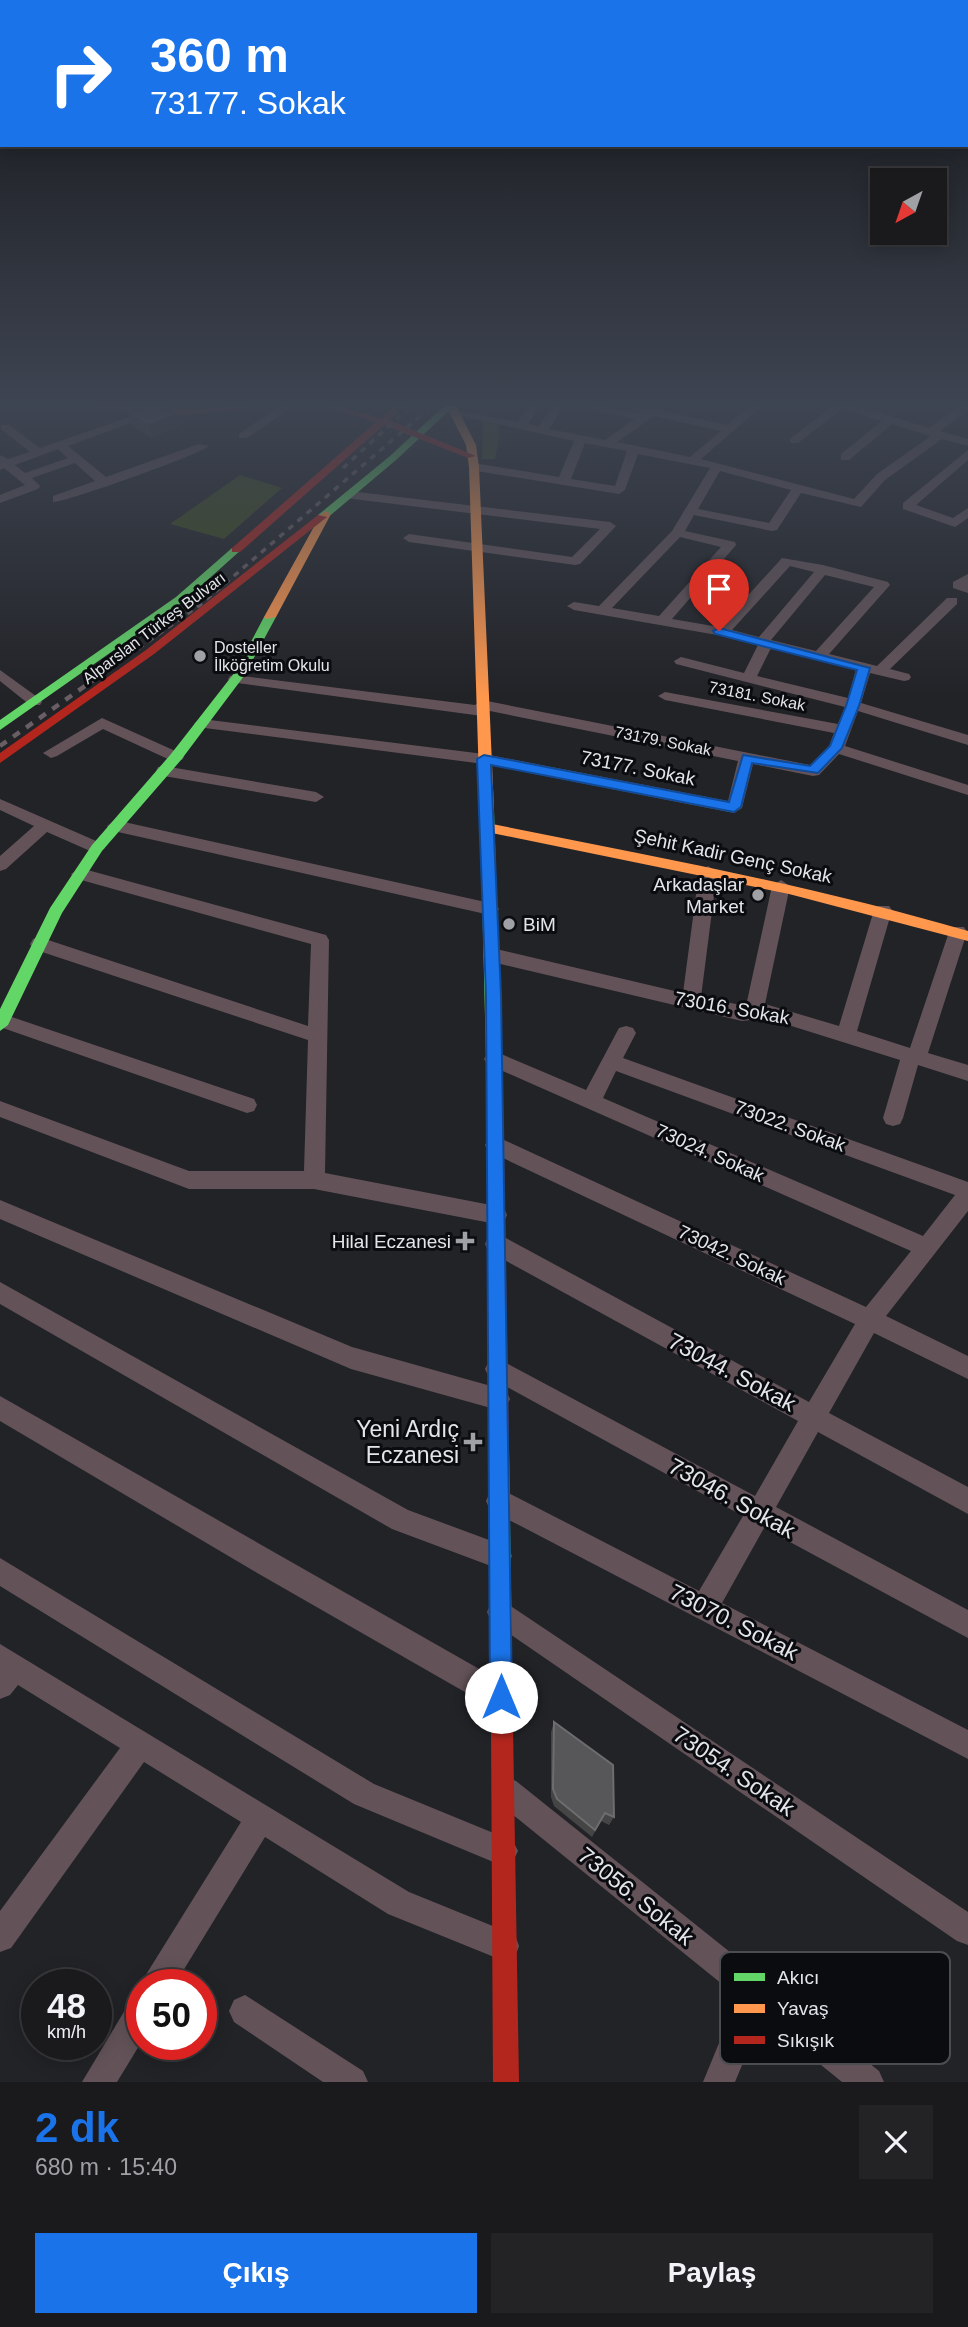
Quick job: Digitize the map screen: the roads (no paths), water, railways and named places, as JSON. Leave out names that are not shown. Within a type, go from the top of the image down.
[{"type":"main road","name":"Alparslan Türkeş Bulvarı","points":[[0,726],[180,599],[289,503]]},
{"type":"main road","name":"Alparslan Türkeş Bulvarı","points":[[0,759],[105,688],[212,607],[339,503]]},
{"type":"main road","points":[[475,503],[492,956],[506,2082]]},
{"type":"main road","points":[[1,1022],[55,912],[97,848],[176,757],[235,679],[326,514]]},
{"type":"main road","name":"Şehit Kadir Genç Sokak","points":[[487,828],[781,886],[883,910],[963,934]]},
{"type":"street","points":[[409,538],[575,561],[610,526],[413,503]]},
{"type":"street","points":[[602,611],[677,533],[695,503]]},
{"type":"street","points":[[690,511],[772,527],[788,503]]},
{"type":"street","points":[[910,503],[907,506],[954,523],[968,512]]},
{"type":"street","points":[[662,621],[730,545],[677,533]]},
{"type":"street","points":[[722,632],[787,561],[883,585],[818,657]]},
{"type":"street","points":[[749,678],[764,643],[823,569]]},
{"type":"street","points":[[968,578],[958,585],[968,589]]},
{"type":"street","points":[[871,670],[952,601]]},
{"type":"street","points":[[574,606],[722,632],[904,677]]},
{"type":"street","points":[[681,661],[853,706],[968,740]]},
{"type":"street","name":"73179. Sokak","points":[[235,679],[482,708],[813,771],[836,748],[871,670]]},
{"type":"street","points":[[0,674],[35,702]]},
{"type":"street","name":"73181. Sokak","points":[[665,696],[843,730]]},
{"type":"street","points":[[51,753],[102,723],[176,757]]},
{"type":"street","points":[[202,724],[484,759]]},
{"type":"street","points":[[836,748],[968,790]]},
{"type":"street","name":"73177. Sokak","points":[[484,759],[734,807],[747,758]]},
{"type":"street","points":[[164,771],[316,797]]},
{"type":"street","points":[[0,804],[97,848]]},
{"type":"street","points":[[0,865],[46,824]]},
{"type":"street","points":[[115,827],[490,909]]},
{"type":"street","points":[[691,1002],[708,872]]},
{"type":"street","points":[[80,874],[247,923],[320,940],[314,1180]]},
{"type":"street","points":[[754,1012],[781,886]]},
{"type":"street","points":[[846,1035],[883,910]]},
{"type":"street","points":[[893,1118],[914,1056],[963,934]]},
{"type":"street","points":[[39,944],[317,1036]]},
{"type":"street","name":"73016. Sokak","points":[[492,956],[742,1014],[766,1010],[968,1073]]},
{"type":"street","points":[[1,1022],[247,1105]]},
{"type":"street","points":[[591,1101],[626,1033]]},
{"type":"street","name":"73024. Sokak","points":[[494,1059],[926,1247]]},
{"type":"street","name":"73022. Sokak","points":[[612,1062],[968,1193]]},
{"type":"street","points":[[0,1109],[188,1180],[314,1180],[496,1215]]},
{"type":"street","name":"73042. Sokak","points":[[495,1145],[968,1368]]},
{"type":"street","points":[[705,1607],[870,1320],[968,1193]]},
{"type":"street","points":[[0,1209],[351,1358],[498,1399]]},
{"type":"street","name":"73044. Sokak","points":[[496,1244],[968,1501]]},
{"type":"street","points":[[0,1292],[401,1520],[499,1556]]},
{"type":"street","name":"73046. Sokak","points":[[498,1369],[968,1625]]},
{"type":"street","points":[[0,1408],[501,1697]]},
{"type":"street","name":"73070. Sokak","points":[[499,1501],[968,1745]]},
{"type":"street","points":[[0,1571],[364,1794],[503,1851]]},
{"type":"street","name":"73054. Sokak","points":[[500,1612],[968,1930]]},
{"type":"street","points":[[5,1670],[140,1744],[399,1903],[504,1946]]},
{"type":"street","points":[[0,1937],[140,1744]]},
{"type":"street","name":"73056. Sokak","points":[[502,1789],[720,1963]]},
{"type":"street","points":[[167,1969],[260,1818]]},
{"type":"street","points":[[245,2011],[352,2082]]},
{"type":"street","points":[[98,2082],[126,2037]]},
{"type":"street","points":[[719,2082],[726,2064]]},
{"type":"street","name":"73056. Sokak","points":[[846,2064],[868,2082]]},
{"type":"railway","points":[[99,676],[200,605],[319,503]]},
{"type":"railway","points":[[0,746],[102,674]]},
{"type":"place","name":"Dosteller İlköğretim Okulu","points":[[200,656]]},
{"type":"place","name":"Arkadaşlar Market","points":[[758,895]]},
{"type":"place","name":"BiM","points":[[509,924]]},
{"type":"place","name":"Hilal Eczanesi","points":[[465,1241]]},
{"type":"place","name":"Yeni Ardıç Eczanesi","points":[[473,1442]]}]
